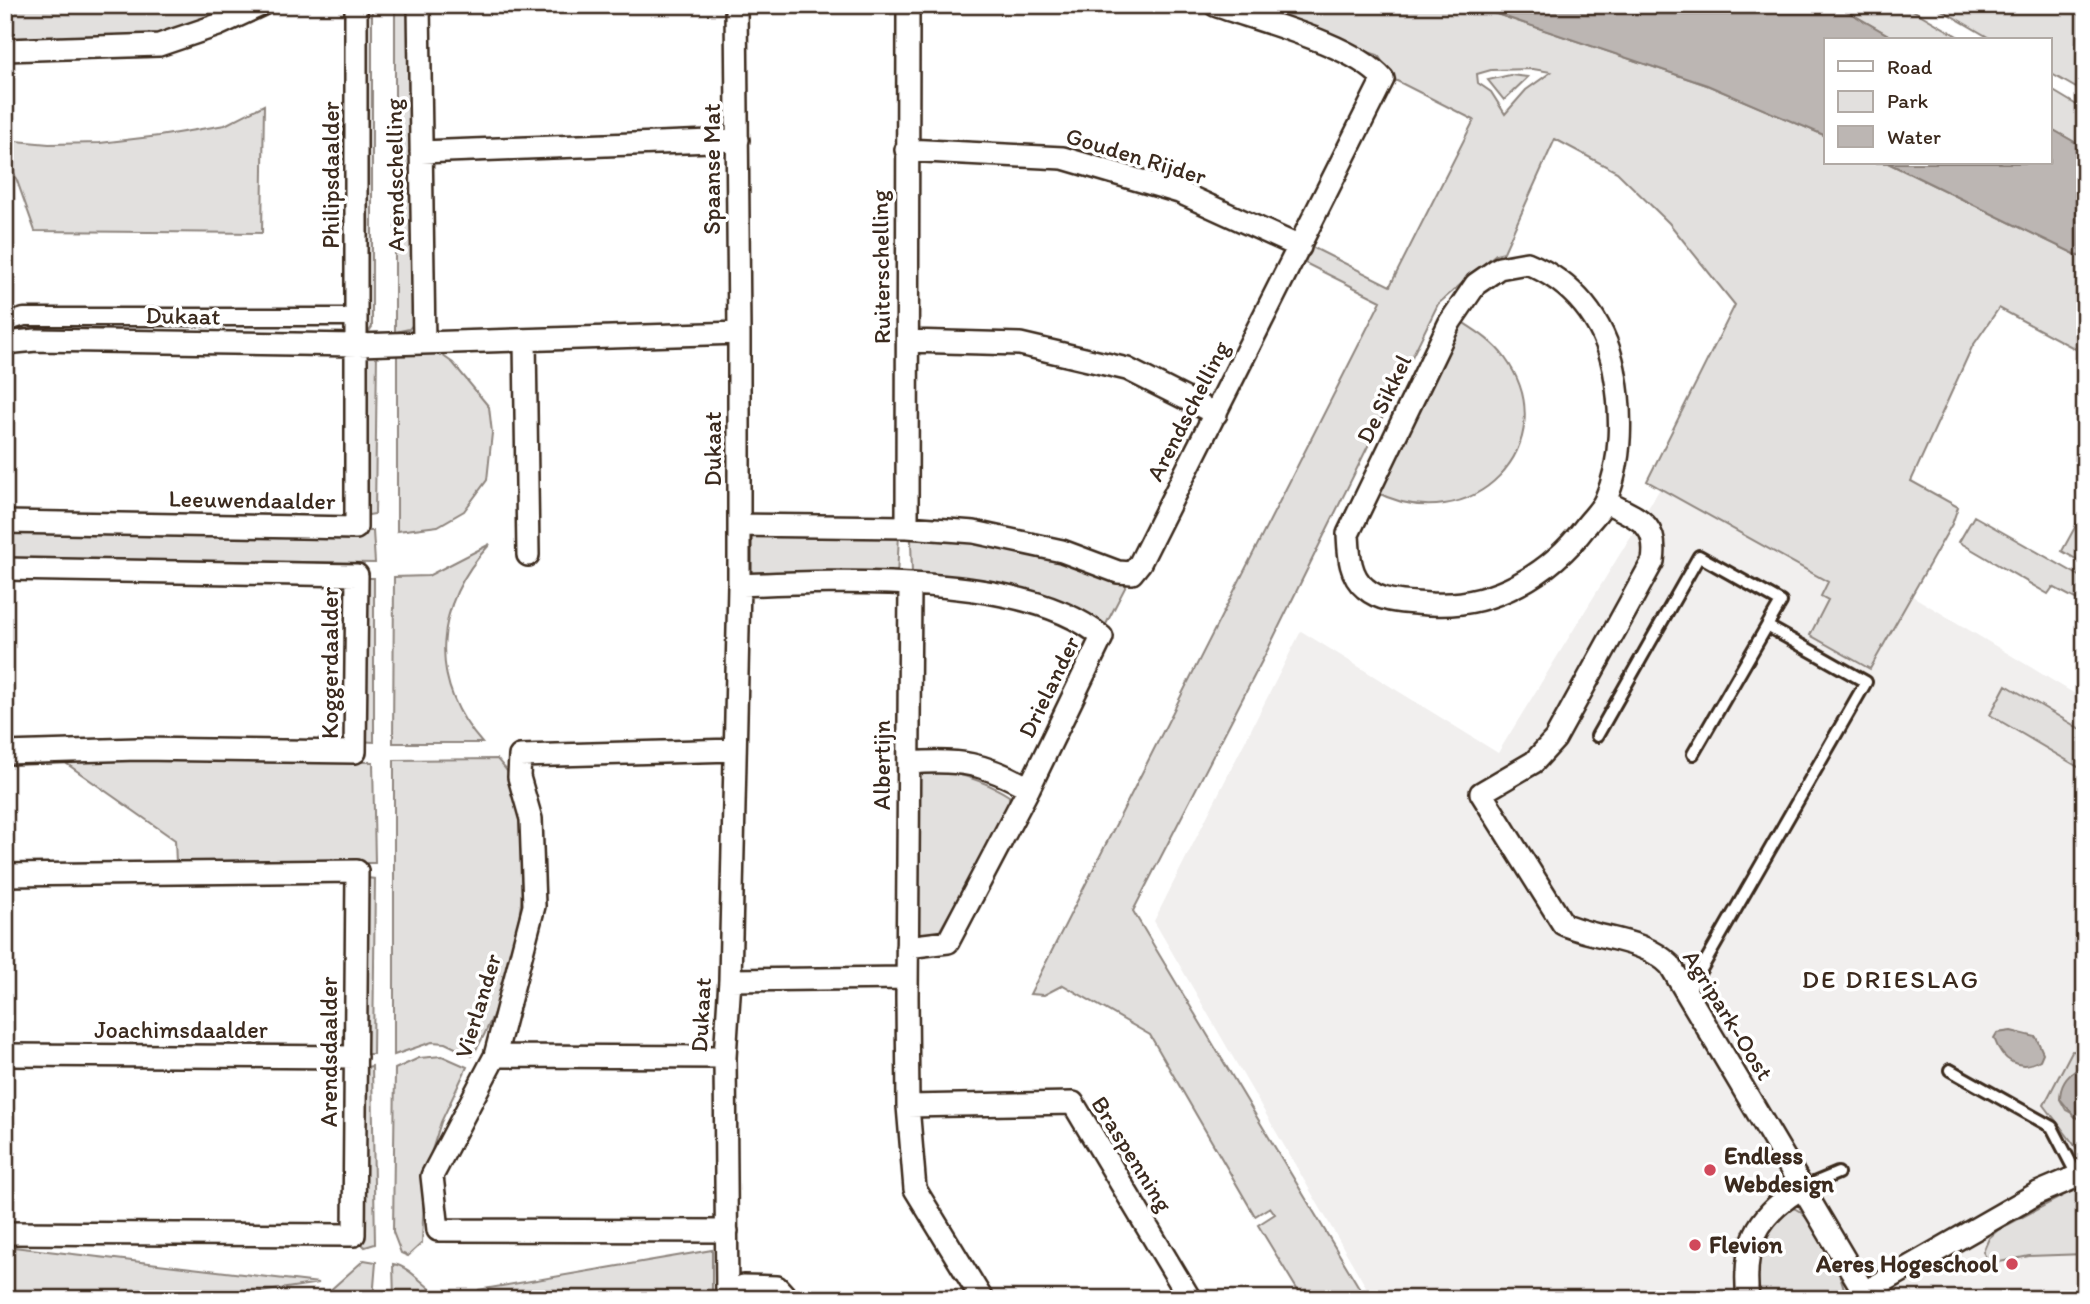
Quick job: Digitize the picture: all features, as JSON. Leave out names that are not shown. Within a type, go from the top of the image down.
[{"type":"street","points":[[5,50],[159,45],[218,25],[261,5]]},
{"type":"street","name":"Philipsdaalder","points":[[356,5],[358,345]]},
{"type":"street","name":"Arendschelling","points":[[419,5],[424,343]]},
{"type":"street","name":"Spaanse Mat","points":[[736,5],[739,333]]},
{"type":"street","name":"Ruiterschelling","points":[[907,527],[908,5]]},
{"type":"street","name":"Arendschelling","points":[[739,525],[907,527],[974,532],[1062,551],[1118,572],[1132,573],[1140,563],[1216,414],[1383,79],[1371,65],[1298,33],[1215,5]]},
{"type":"street","points":[[421,152],[738,140]]},
{"type":"street","name":"Gouden Rijder","points":[[906,150],[1063,158],[1179,192],[1300,247]]},
{"type":"street","name":"De Sikkel","points":[[1527,263],[1554,274],[1584,304],[1609,347],[1619,394],[1619,436],[1605,501],[1568,550],[1539,574],[1489,597],[1446,605],[1390,601],[1364,588],[1350,564],[1348,534],[1451,322],[1476,284],[1499,268],[1527,263]]},
{"type":"street","points":[[5,323],[24,317],[358,317]]},
{"type":"street","name":"Dukaat","points":[[5,343],[36,340],[358,345],[739,333],[739,585],[730,980],[725,1057],[727,1297]]},
{"type":"street","points":[[525,340],[528,555]]},
{"type":"street","points":[[908,341],[1020,344],[1127,369],[1216,414]]},
{"type":"street","name":"Leeuwendaalder","points":[[5,522],[356,528],[358,345]]},
{"type":"street","name":"Agripark-Oost","points":[[1605,501],[1648,525],[1656,542],[1653,561],[1555,739],[1534,762],[1481,793],[1563,924],[1582,933],[1642,946],[1658,953],[1670,965],[1802,1188],[1858,1295]]},
{"type":"street","name":"Koggerdaalder","points":[[5,569],[357,575],[355,752],[138,749],[5,753]]},
{"type":"street","name":"Drielander","points":[[739,585],[910,584],[976,590],[1041,606],[1087,623],[1102,637],[1029,788],[948,942],[907,947]]},
{"type":"street","name":"Albertijn","points":[[907,947],[910,584]]},
{"type":"street","name":"Vierlander","points":[[727,1231],[438,1230],[432,1177],[495,1056],[534,906],[531,819],[519,777],[520,756],[735,750]]},
{"type":"street","points":[[908,763],[949,760],[995,769],[1029,788]]},
{"type":"street","name":"Arendsdaalder","points":[[5,875],[357,871],[354,1235],[5,1233]]},
{"type":"street","points":[[907,947],[908,1106],[915,1189],[982,1299]]},
{"type":"street","points":[[730,980],[907,978]]},
{"type":"street","name":"Joachimsdaalder","points":[[5,1055],[356,1057]]},
{"type":"street","points":[[495,1056],[725,1057]]},
{"type":"street","name":"Braspenning","points":[[908,1106],[1073,1103],[1190,1299]]},
{"type":"street","points":[[1858,1295],[2038,1193],[2081,1174]]},
{"type":"street","points":[[1748,1299],[1745,1267],[1755,1233],[1778,1202],[1802,1188]]},
{"type":"street","points":[[727,1297],[743,1286],[777,1287],[788,1299]]},
{"type":"lane","points":[[1597,736],[1699,556],[1781,601],[1693,754]]},
{"type":"lane","points":[[1687,994],[1866,682],[1767,626]]},
{"type":"lane","points":[[1950,1070],[2052,1127],[2081,1174]]},
{"type":"lane","points":[[1802,1188],[1838,1173]]},
{"type":"shaded area","points":[[1680,456],[2085,700],[2085,1299],[1373,1299],[1154,921],[1301,631],[1498,753]]},
{"type":"green space","points":[[5,5],[249,5],[159,35],[9,44],[5,33]]},
{"type":"green space","points":[[361,5],[372,5],[372,327],[367,334],[362,328]]},
{"type":"green space","points":[[395,5],[413,5],[413,324],[409,329],[395,332]]},
{"type":"green space","points":[[1221,5],[1470,5],[1707,85],[1824,135],[1824,164],[1890,164],[2085,259],[2085,354],[1999,308],[1972,347],[1911,481],[1958,507],[1952,524],[1870,669],[1810,635],[1828,600],[1821,596],[1828,582],[1647,481],[1735,305],[1669,223],[1617,172],[1555,139],[1504,252],[1496,254],[1438,304],[1265,655],[1133,911],[1366,1299],[1303,1299],[1258,1225],[1275,1214],[1270,1207],[1255,1216],[1150,1035],[1063,985],[1044,995],[1030,994],[1381,301],[1305,263],[1310,246],[1390,286],[1474,120],[1393,79],[1378,55]],"holes":[[[1533,69],[1551,72],[1526,90],[1505,114],[1491,92],[1478,83],[1477,74],[1491,70]]]},
{"type":"green space","points":[[1836,5],[1904,5],[1961,38],[1894,38]]},
{"type":"green space","points":[[1933,5],[2085,5],[2085,93],[2052,74],[2052,38],[1990,38]]},
{"type":"green space","points":[[1510,75],[1528,77],[1504,100],[1488,80]]},
{"type":"green space","points":[[2052,90],[2085,110],[2085,148],[2052,129]]},
{"type":"green space","points":[[264,105],[262,233],[35,231],[5,147],[5,140],[49,144],[100,143],[159,136],[225,125]]},
{"type":"green space","points":[[1459,320],[1495,346],[1505,358],[1521,390],[1524,422],[1517,451],[1500,476],[1475,494],[1445,504],[1410,504],[1374,491]]},
{"type":"green space","points":[[377,351],[375,514],[362,516],[362,355]]},
{"type":"green space","points":[[439,353],[453,363],[489,407],[492,433],[487,480],[464,511],[438,526],[397,531],[397,354]]},
{"type":"green space","points":[[2085,509],[2085,564],[2062,551]]},
{"type":"green space","points":[[1974,516],[2085,579],[2085,604],[2053,587],[2048,594],[1959,542]]},
{"type":"green space","points":[[88,530],[373,531],[375,563],[5,558],[5,534]]},
{"type":"green space","points":[[759,533],[899,533],[897,579],[752,575],[752,537]]},
{"type":"green space","points":[[915,534],[996,543],[1129,580],[1103,630],[912,574],[911,540]]},
{"type":"green space","points":[[490,544],[471,567],[457,592],[448,617],[444,642],[452,694],[464,719],[482,743],[393,743],[394,577],[428,576]]},
{"type":"green space","points":[[359,578],[374,578],[374,742],[359,741]]},
{"type":"green space","points":[[2006,685],[2080,729],[2085,722],[2085,771],[1990,715]]},
{"type":"green space","points":[[60,759],[373,762],[375,863],[176,863],[175,840]]},
{"type":"green space","points":[[497,759],[513,781],[521,811],[524,845],[518,922],[500,997],[472,1056],[445,1043],[432,1042],[394,1055],[394,760]]},
{"type":"green space","points":[[944,771],[994,787],[1009,796],[1010,806],[939,932],[927,938],[919,936],[915,929],[916,788],[920,773]]},
{"type":"green space","points":[[358,877],[375,879],[373,1054],[359,1054]]},
{"type":"green space","points":[[2072,1051],[2085,1052],[2085,1078],[2082,1072],[2060,1099],[2066,1110],[2085,1120],[2085,1159],[2044,1105]]},
{"type":"green space","points":[[442,1056],[467,1067],[441,1122],[425,1172],[422,1243],[408,1256],[401,1253],[393,1232],[395,1069],[419,1058]]},
{"type":"green space","points":[[372,1066],[375,1244],[365,1247],[358,1240],[361,1068]]},
{"type":"green space","points":[[2085,1184],[2085,1254],[2029,1256],[1990,1264],[1983,1252],[1989,1238],[1998,1230]]},
{"type":"green space","points":[[1792,1208],[1799,1211],[1817,1231],[1833,1260],[1845,1296],[1840,1299],[1756,1299],[1758,1259],[1764,1235],[1770,1225]]},
{"type":"green space","points":[[5,1246],[319,1283],[215,1299],[5,1299]]},
{"type":"green space","points":[[712,1250],[712,1299],[523,1299],[478,1290]]},
{"type":"green space","points":[[364,1260],[376,1262],[373,1299],[285,1299],[327,1293]]},
{"type":"green space","points":[[393,1264],[408,1270],[434,1292],[450,1299],[394,1299]]},
{"type":"water","points":[[1470,5],[1836,5],[1894,38],[1824,38],[1824,135],[1707,85]]},
{"type":"water","points":[[2052,129],[2085,148],[2085,259],[1890,164],[2052,164]]},
{"type":"water","points":[[2011,1031],[2036,1037],[2043,1053],[2040,1060],[2025,1065],[2018,1064],[2002,1053],[1994,1038],[1997,1033]]},
{"type":"water","points":[[2078,1069],[2085,1078],[2085,1120],[2075,1117],[2060,1099],[2064,1081]]},
{"type":"place","name":"Endless Webdesign","points":[[1710,1170]]},
{"type":"place","name":"Flevion","points":[[1695,1245]]},
{"type":"place","name":"Aeres Hogeschool","points":[[2012,1264]]},
{"type":"district","name":"DE DRIESLAG","points":[[1891,979]]}]
